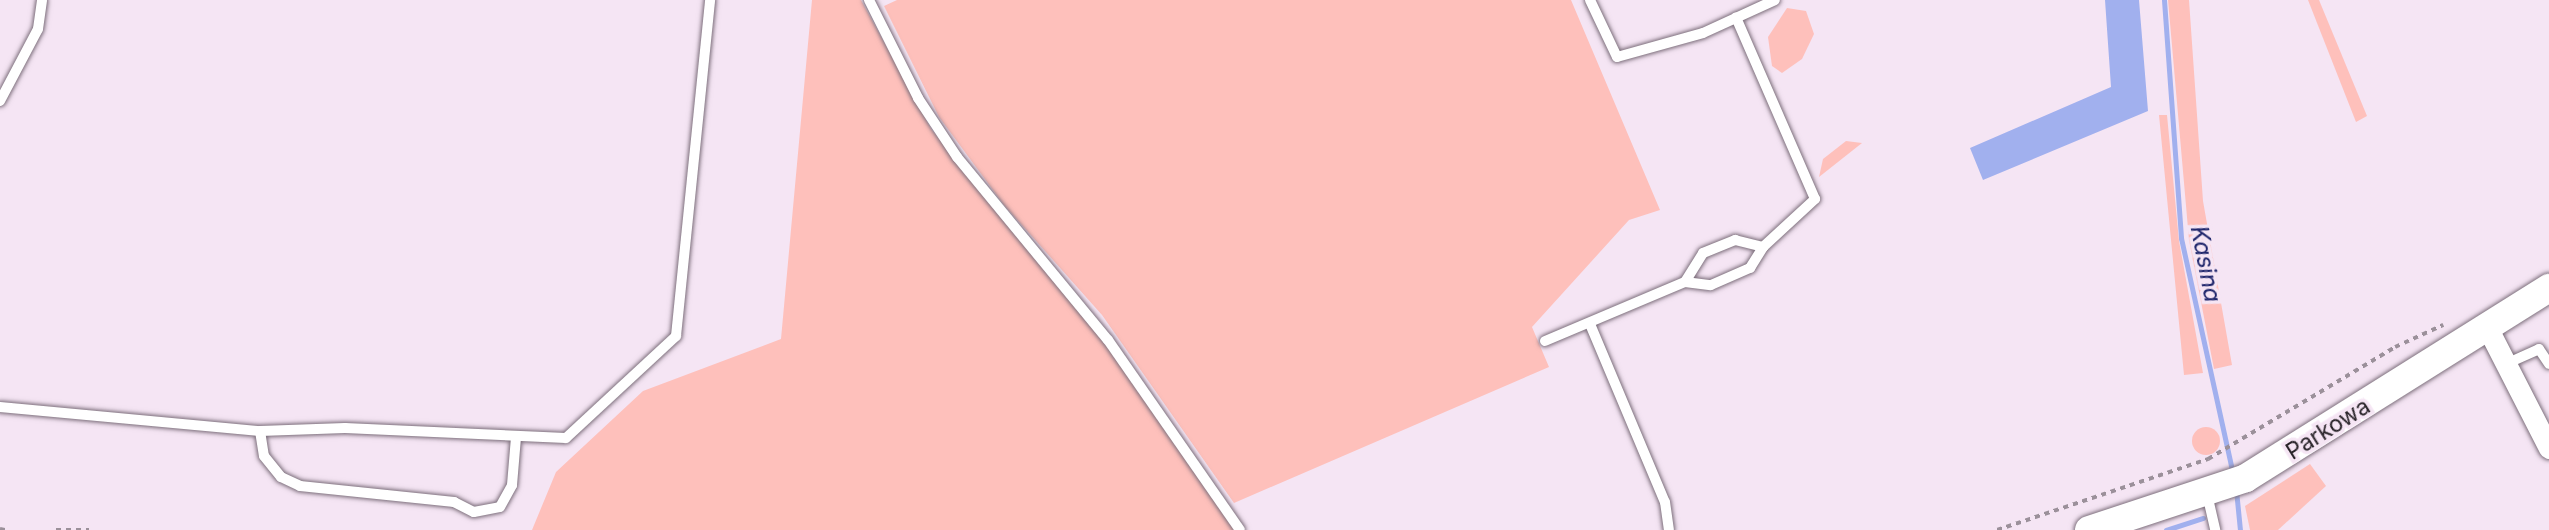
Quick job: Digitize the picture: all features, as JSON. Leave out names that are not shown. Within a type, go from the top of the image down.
[{"type":"main road","name":"Parkowa","points":[[2089,530],[2220,489],[2549,288]]},
{"type":"street","points":[[2487,327],[2508,363],[2549,448]]},
{"type":"lane","points":[[0,101],[38,29],[42,0]]},
{"type":"lane","points":[[0,407],[260,431],[345,428],[516,438],[566,438],[676,336],[710,0]]},
{"type":"lane","points":[[869,0],[918,98],[957,157],[1116,351],[1240,530]]},
{"type":"lane","points":[[1590,0],[1617,57],[1736,17],[1775,0]]},
{"type":"lane","points":[[1545,341],[1685,282],[1711,285],[1750,268],[1763,247],[1815,199],[1736,17]]},
{"type":"lane","points":[[1685,282],[1703,253],[1735,240],[1763,247]]},
{"type":"lane","points":[[1590,324],[1665,502],[1669,530]]},
{"type":"lane","points":[[2508,363],[2539,349],[2549,364]]},
{"type":"lane","points":[[260,431],[264,456],[281,477],[300,486],[454,502],[474,512],[500,507],[512,485],[516,438]]},
{"type":"lane","points":[[2215,530],[2220,489]]},
{"type":"path","points":[[1997,530],[2208,459],[2238,445],[2395,347],[2452,326]]},
{"type":"path","points":[[0,529],[5,530]]},
{"type":"path","points":[[56,530],[89,530]]},
{"type":"shaded area","points":[[812,0],[861,0],[931,129],[1151,401],[1234,530],[532,530],[556,472],[643,391],[781,339]]},
{"type":"shaded area","points":[[897,0],[1571,0],[1660,210],[1629,220],[1532,327],[1549,367],[1234,503],[1102,315],[1004,205],[939,117],[884,6]]},
{"type":"shaded area","points":[[2168,0],[2189,0],[2203,201],[2232,365],[2214,369],[2189,240]]},
{"type":"shaded area","points":[[2308,0],[2319,0],[2367,116],[2356,122]]},
{"type":"shaded area","points":[[1787,8],[1806,11],[1814,34],[1802,59],[1782,73],[1772,66],[1768,37]]},
{"type":"shaded area","points":[[2159,115],[2167,115],[2179,241],[2203,373],[2184,375]]},
{"type":"shaded area","points":[[1846,141],[1862,143],[1819,177],[1823,159]]},
{"type":"shaded area","points":[[2206,427],[2216,431],[2220,441],[2216,451],[2206,455],[2196,451],[2192,441],[2196,431]]},
{"type":"shaded area","points":[[2310,464],[2326,486],[2278,530],[2250,530],[2245,506]]},
{"type":"water","points":[[2105,0],[2139,0],[2148,111],[1983,180],[1970,148],[2111,87]]},
{"type":"waterway","name":"Kasina","points":[[2164,0],[2181,238],[2233,474]]},
{"type":"waterway","name":"Kasina","points":[[2236,490],[2240,530]]},
{"type":"waterway","points":[[2166,530],[2203,518]]}]
